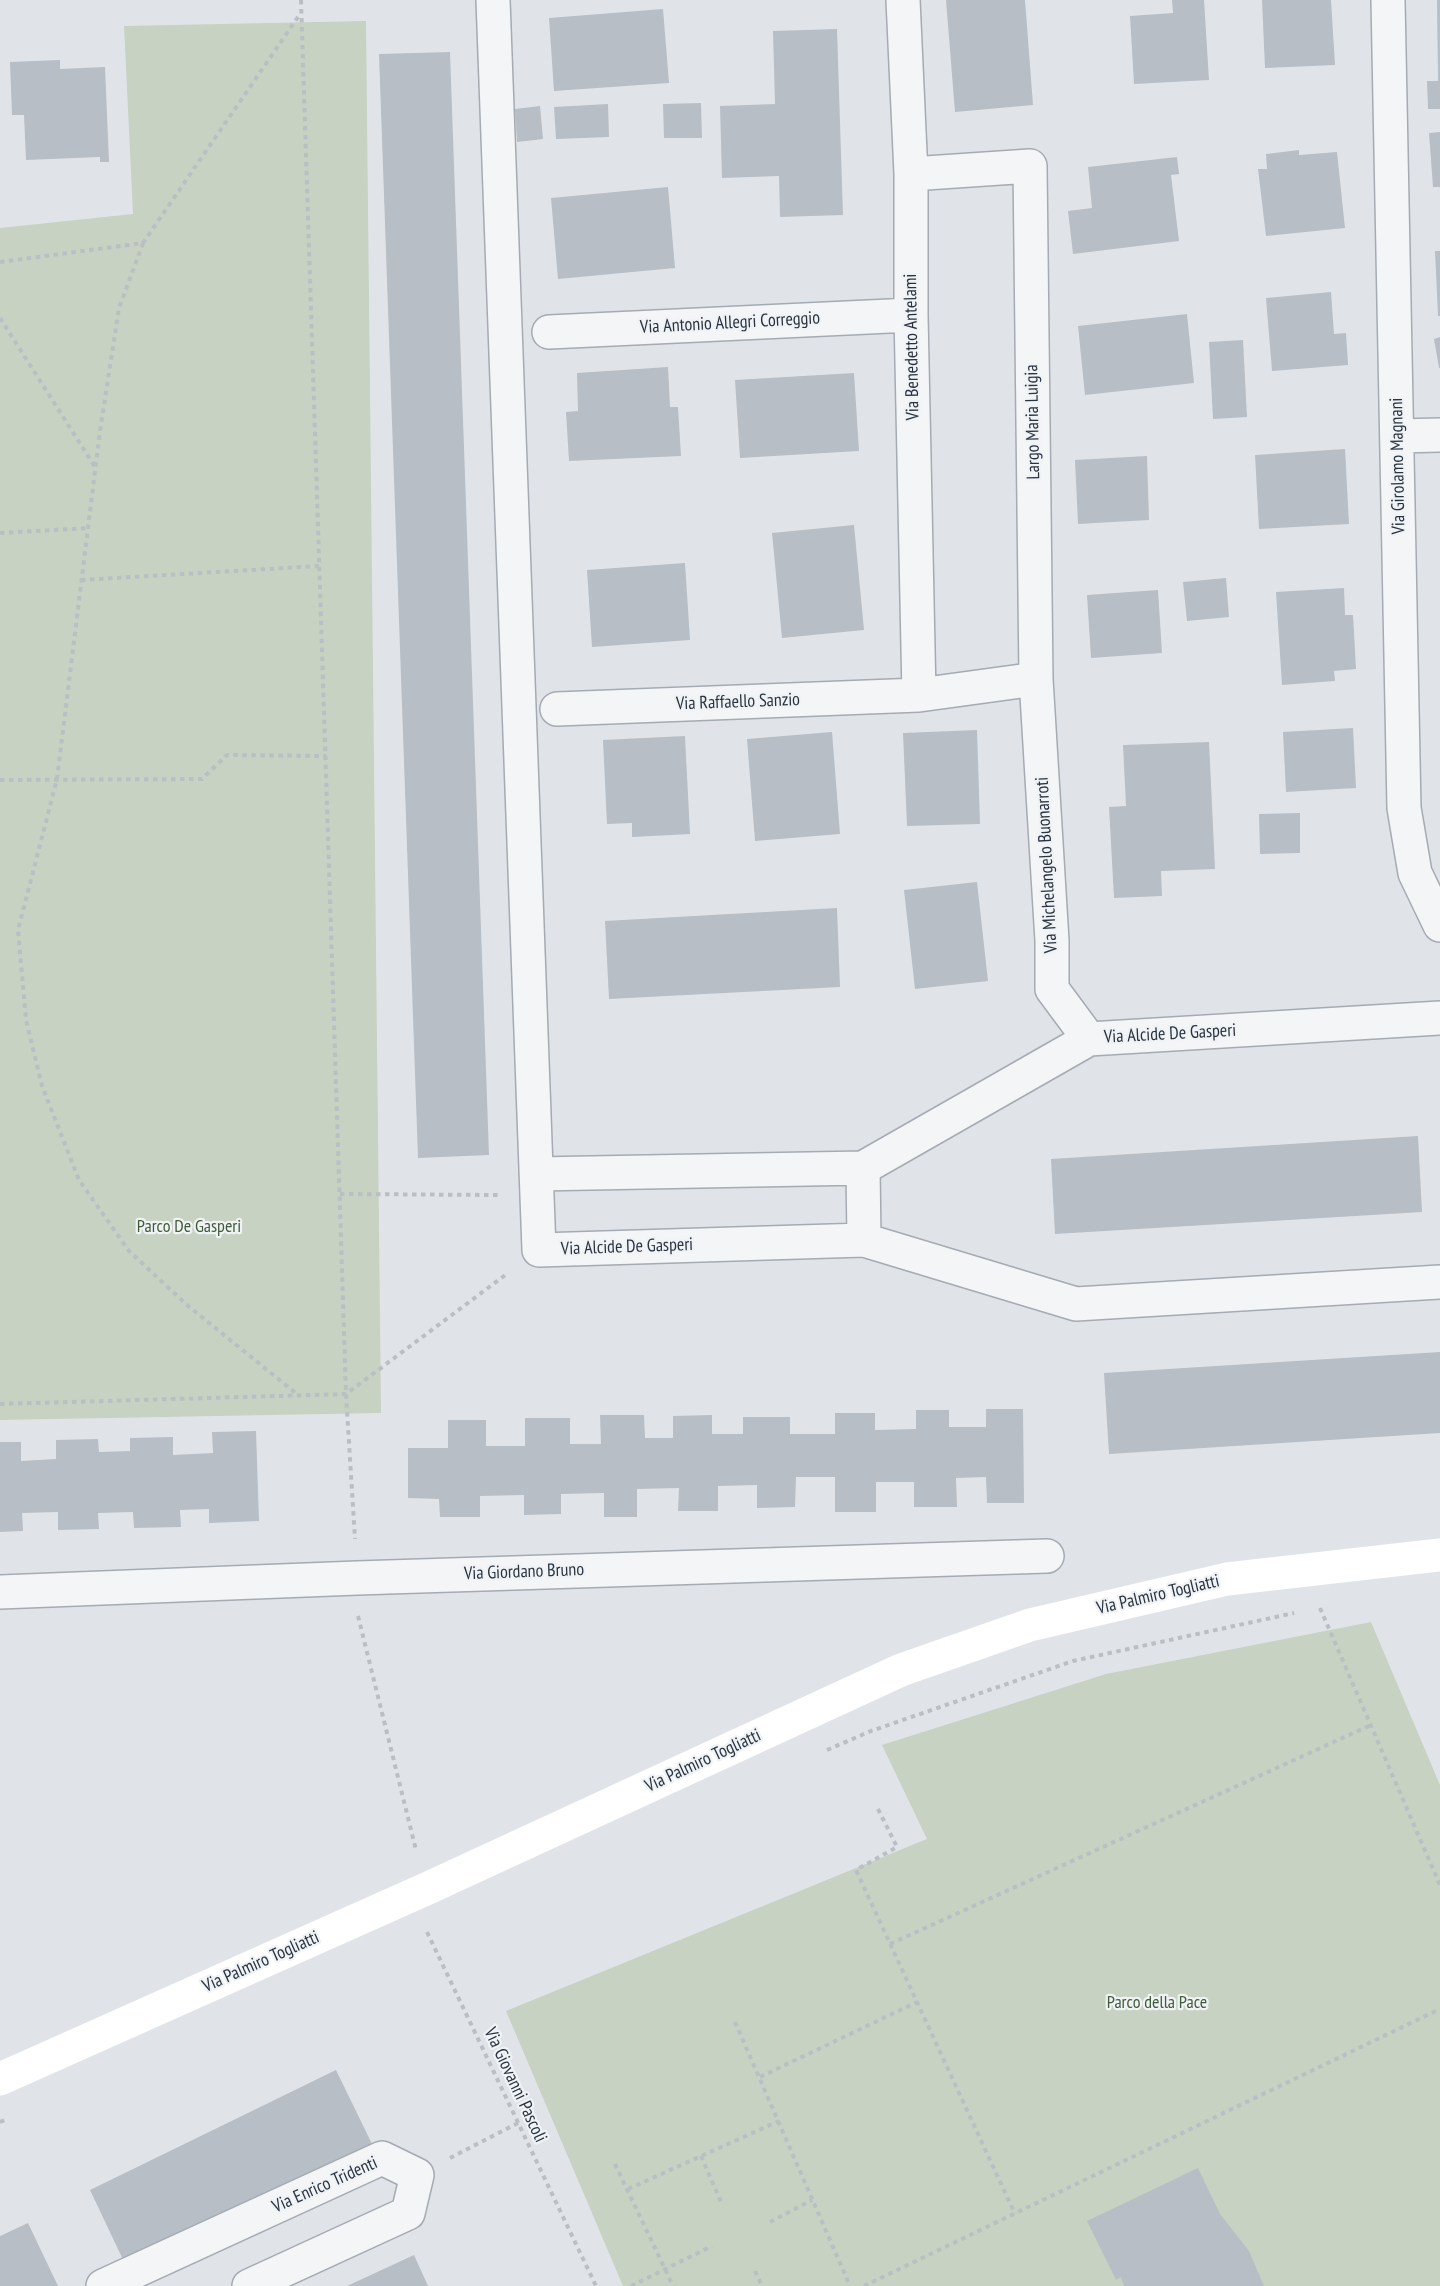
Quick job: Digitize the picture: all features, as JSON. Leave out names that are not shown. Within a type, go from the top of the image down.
[{"type":"street","points":[[493,0],[537,1184]]},
{"type":"street","name":"Via Benedetto Antelami","points":[[903,0],[910,174],[919,695]]},
{"type":"street","name":"Via Girolamo Magnani","points":[[1388,0],[1404,808],[1415,873],[1440,925]]},
{"type":"street","name":"Largo Maria Luigia","points":[[910,174],[1030,166],[1036,679]]},
{"type":"street","name":"Via Antonio Allegri Correggio","points":[[549,332],[911,315]]},
{"type":"street","points":[[1397,436],[1440,435]]},
{"type":"street","points":[[919,695],[1036,679]]},
{"type":"street","name":"Via Michelangelo Buonarroti","points":[[1036,679],[1052,940],[1052,988],[1089,1039]]},
{"type":"street","name":"Via Raffaello Sanzio","points":[[556,709],[919,695]]},
{"type":"street","name":"Via Alcide De Gasperi","points":[[1440,1018],[1089,1039],[863,1168],[537,1184],[539,1250],[864,1240],[1076,1304],[1440,1282]]},
{"type":"street","points":[[863,1168],[864,1240]]},
{"type":"street","name":"Via Palmiro Togliatti","points":[[0,2079],[418,1892],[901,1670],[1030,1625],[1227,1580],[1440,1555]]},
{"type":"street","name":"Via Giordano Bruno","points":[[0,1592],[1047,1556]]},
{"type":"street","name":"Via Enrico Tridenti","points":[[103,2286],[382,2158],[417,2175]]},
{"type":"street","points":[[249,2286],[408,2213],[417,2175]]},
{"type":"path","name":"Via Giovanni Pascoli","points":[[301,0],[346,1394],[358,1615],[418,1892],[518,2123],[596,2286]]},
{"type":"path","points":[[298,1395],[187,1305],[129,1251],[79,1180],[42,1086],[26,1020],[18,930],[57,779],[95,467],[120,309],[143,243],[301,13]]},
{"type":"path","points":[[0,262],[143,243]]},
{"type":"path","points":[[0,318],[95,467]]},
{"type":"path","points":[[0,533],[88,528]]},
{"type":"path","points":[[81,580],[319,566]]},
{"type":"path","points":[[0,780],[202,779],[227,755],[326,756]]},
{"type":"path","points":[[340,1194],[537,1184]]},
{"type":"path","points":[[0,1404],[346,1394],[539,1250]]},
{"type":"path","points":[[1309,1610],[1331,1606]]},
{"type":"path","points":[[1320,1608],[1440,1885]]},
{"type":"path","points":[[827,1750],[871,1731],[1073,1661],[1298,1612]]},
{"type":"path","points":[[890,1944],[1371,1725]]},
{"type":"path","points":[[878,1809],[897,1847],[856,1870],[1015,2214]]},
{"type":"path","points":[[760,2077],[917,2002]]},
{"type":"path","points":[[864,2286],[1440,2009]]},
{"type":"path","points":[[735,2022],[850,2286]]},
{"type":"path","points":[[0,2122],[10,2118]]},
{"type":"path","points":[[628,2189],[779,2121]]},
{"type":"path","points":[[417,2175],[518,2123]]},
{"type":"path","points":[[701,2156],[721,2202]]},
{"type":"path","points":[[615,2164],[673,2286]]},
{"type":"path","points":[[770,2222],[812,2200]]},
{"type":"path","points":[[632,2286],[712,2246]]},
{"type":"path","points":[[755,2271],[762,2286]]},
{"type":"green space","name":"Parco De Gasperi","points":[[366,21],[381,1413],[0,1420],[0,228],[133,214],[124,26]]},
{"type":"green space","name":"Parco della Pace","points":[[1371,1622],[1440,1785],[1440,2286],[623,2286],[506,2011],[927,1839],[882,1745],[1106,1674]]},
{"type":"building","points":[[946,0],[1025,0],[1033,105],[955,112]]},
{"type":"building","points":[[1172,0],[1204,0],[1209,80],[1134,84],[1130,16],[1173,13]]},
{"type":"building","points":[[1262,0],[1331,0],[1335,65],[1265,68]]},
{"type":"building","points":[[1437,0],[1440,0],[1440,109],[1428,109],[1427,81],[1438,81]]},
{"type":"building","points":[[663,9],[669,83],[554,91],[549,18]]},
{"type":"building","points":[[837,29],[843,215],[780,217],[779,176],[722,178],[720,106],[775,104],[773,31]]},
{"type":"building","points":[[450,52],[489,1155],[418,1158],[379,54]]},
{"type":"building","points":[[60,60],[60,69],[105,67],[109,162],[100,162],[100,157],[26,160],[24,115],[12,115],[10,62]]},
{"type":"building","points":[[701,103],[702,138],[664,138],[663,104]]},
{"type":"building","points":[[608,104],[609,137],[556,139],[554,107]]},
{"type":"building","points":[[540,106],[543,139],[517,142],[515,109]]},
{"type":"building","points":[[1440,132],[1440,187],[1433,187],[1429,133]]},
{"type":"building","points":[[1299,150],[1299,155],[1337,152],[1345,228],[1266,236],[1258,169],[1267,169],[1266,154]]},
{"type":"building","points":[[1177,157],[1179,174],[1171,175],[1179,241],[1073,254],[1068,211],[1092,208],[1088,167]]},
{"type":"building","points":[[668,187],[675,268],[558,279],[551,198]]},
{"type":"building","points":[[1435,251],[1440,251],[1440,316],[1438,316]]},
{"type":"building","points":[[1331,292],[1334,334],[1346,333],[1348,365],[1272,371],[1266,298]]},
{"type":"building","points":[[1187,314],[1194,383],[1085,395],[1078,326]]},
{"type":"building","points":[[1440,337],[1440,368],[1439,368],[1434,339]]},
{"type":"building","points":[[1243,340],[1247,417],[1213,419],[1209,342]]},
{"type":"building","points":[[668,367],[670,407],[678,407],[681,456],[569,461],[566,412],[578,411],[577,373]]},
{"type":"building","points":[[854,373],[859,451],[740,458],[735,380]]},
{"type":"building","points":[[1345,449],[1349,524],[1259,529],[1255,455]]},
{"type":"building","points":[[1147,456],[1149,520],[1078,524],[1075,460]]},
{"type":"building","points":[[854,525],[864,630],[782,638],[772,533]]},
{"type":"building","points":[[685,563],[690,640],[592,647],[587,570]]},
{"type":"building","points":[[1226,578],[1229,617],[1187,621],[1183,582]]},
{"type":"building","points":[[1344,588],[1345,615],[1353,615],[1356,669],[1334,671],[1335,681],[1282,685],[1276,592]]},
{"type":"building","points":[[1158,590],[1162,653],[1091,658],[1087,595]]},
{"type":"building","points":[[1353,728],[1356,788],[1286,792],[1283,732]]},
{"type":"building","points":[[977,730],[980,824],[907,826],[903,733]]},
{"type":"building","points":[[832,732],[840,834],[755,841],[747,739]]},
{"type":"building","points":[[685,736],[690,834],[632,837],[632,823],[607,824],[603,740]]},
{"type":"building","points":[[1209,742],[1215,869],[1161,871],[1162,896],[1114,898],[1109,807],[1126,806],[1123,745]]},
{"type":"building","points":[[1300,813],[1300,853],[1260,854],[1259,814]]},
{"type":"building","points":[[977,882],[988,981],[915,989],[904,890]]},
{"type":"building","points":[[837,908],[840,987],[609,999],[605,921]]},
{"type":"building","points":[[1418,1136],[1422,1212],[1055,1234],[1051,1159]]},
{"type":"building","points":[[1440,1352],[1440,1433],[1109,1454],[1104,1373]]},
{"type":"building","points":[[986,1409],[1023,1409],[1024,1503],[987,1503],[986,1477],[956,1478],[957,1507],[914,1507],[914,1482],[876,1482],[876,1512],[835,1512],[835,1477],[796,1477],[795,1507],[757,1508],[757,1485],[718,1486],[718,1511],[678,1511],[679,1488],[637,1489],[637,1517],[604,1517],[604,1493],[561,1494],[561,1514],[524,1515],[524,1495],[480,1496],[480,1517],[440,1517],[439,1499],[408,1498],[408,1448],[448,1448],[448,1420],[486,1420],[486,1446],[525,1446],[525,1418],[570,1418],[570,1444],[601,1444],[600,1415],[644,1415],[645,1438],[673,1438],[673,1416],[712,1415],[712,1434],[743,1434],[743,1417],[790,1417],[790,1434],[835,1434],[835,1413],[875,1413],[875,1430],[916,1429],[916,1410],[949,1410],[949,1427],[986,1427]]},
{"type":"building","points":[[256,1431],[259,1521],[209,1523],[209,1509],[180,1510],[181,1527],[134,1528],[133,1512],[98,1513],[99,1529],[58,1530],[58,1512],[22,1513],[23,1531],[0,1532],[0,1442],[21,1442],[21,1461],[56,1459],[56,1440],[98,1439],[99,1452],[130,1451],[130,1438],[173,1437],[173,1455],[213,1453],[212,1432]]},
{"type":"building","points":[[336,2070],[373,2146],[126,2266],[90,2190]]},
{"type":"building","points":[[1198,2168],[1220,2214],[1249,2251],[1264,2286],[1124,2286],[1121,2277],[1116,2280],[1087,2221]]},
{"type":"building","points":[[28,2223],[58,2286],[0,2286],[0,2236]]},
{"type":"building","points":[[414,2255],[428,2286],[347,2286]]}]
